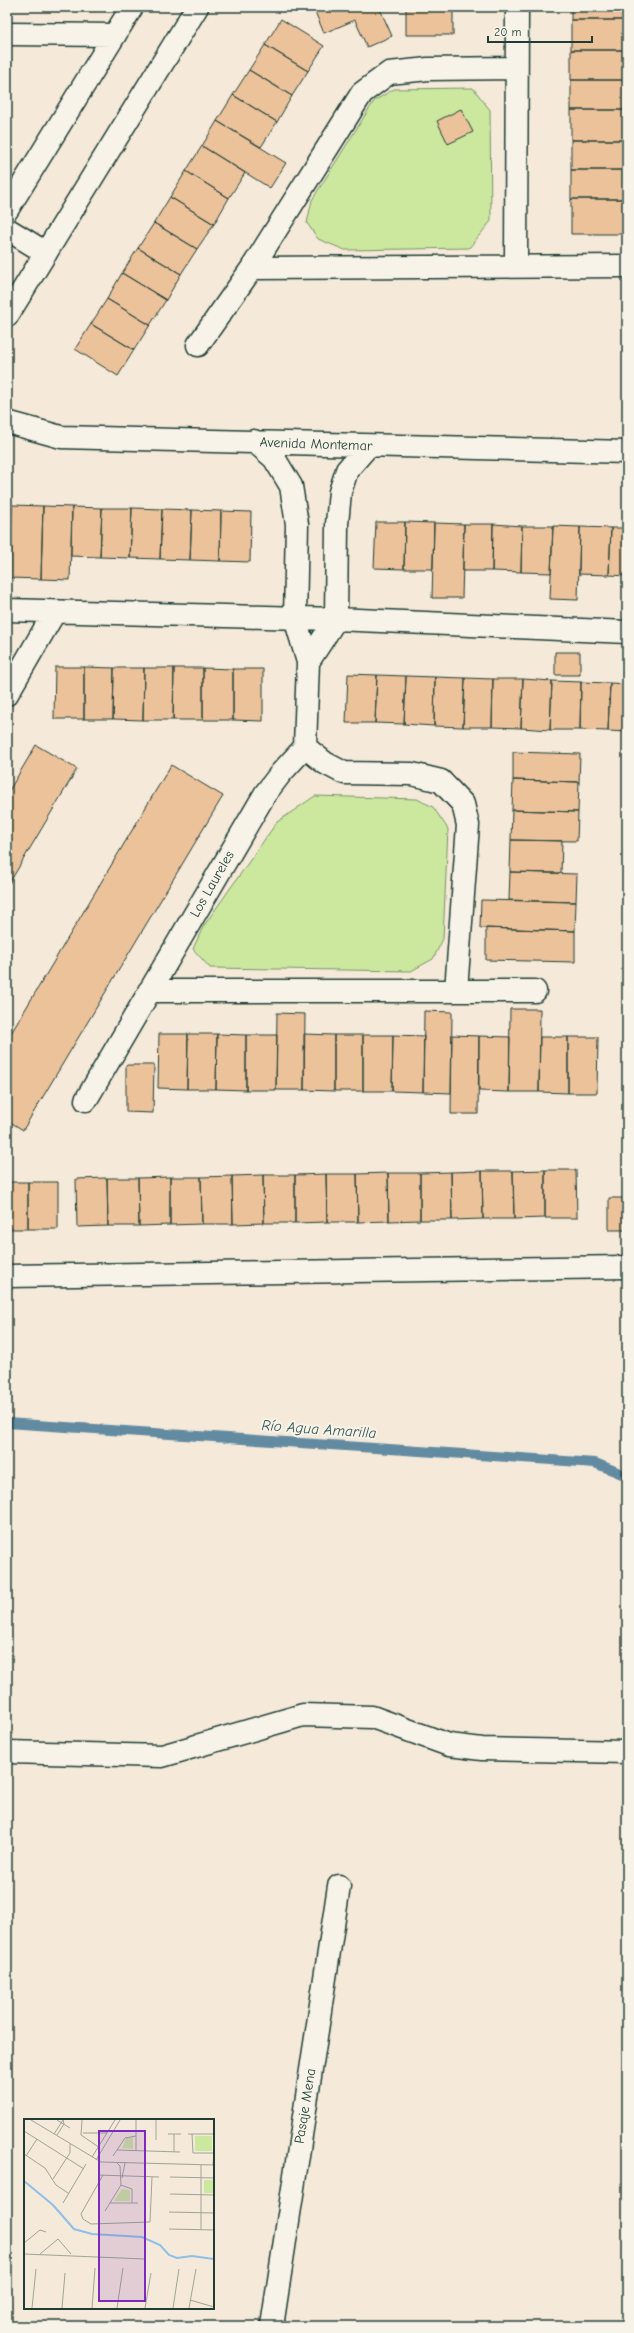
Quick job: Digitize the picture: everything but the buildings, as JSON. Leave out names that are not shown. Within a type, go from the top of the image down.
[{"type":"street","points":[[7,210],[132,7]]},
{"type":"street","points":[[7,316],[197,7]]},
{"type":"street","points":[[516,265],[517,7]]},
{"type":"street","points":[[7,34],[115,35]]},
{"type":"street","points":[[198,345],[252,268],[362,94],[389,73],[428,69],[516,68]]},
{"type":"street","points":[[7,229],[46,252]]},
{"type":"street","points":[[252,268],[516,265],[627,266]]},
{"type":"street","name":"Avenida Montemar","points":[[7,422],[61,437],[254,442],[367,447],[627,452]]},
{"type":"street","points":[[254,442],[274,458],[291,486],[297,524],[295,618],[308,662],[305,747],[325,763],[344,773],[412,774],[441,781],[462,804],[468,825],[456,991]]},
{"type":"street","points":[[308,662],[336,619],[337,524],[340,492],[347,470],[367,447]]},
{"type":"street","points":[[7,610],[54,613],[336,619],[627,632]]},
{"type":"street","points":[[7,694],[54,613]]},
{"type":"street","name":"Los Laureles","points":[[86,1100],[265,794],[305,747]]},
{"type":"street","points":[[149,991],[535,991]]},
{"type":"street","points":[[7,1276],[627,1267]]},
{"type":"street","points":[[7,1752],[162,1756],[302,1715],[372,1716],[449,1745],[482,1749],[627,1752]]},
{"type":"street","name":"Pasaje Mena","points":[[272,2326],[339,1886]]},
{"type":"green space","points":[[473,88],[490,110],[491,221],[469,248],[345,250],[318,239],[307,223],[312,200],[374,101],[394,89]]},
{"type":"green space","points":[[315,796],[417,799],[433,807],[448,829],[443,939],[433,959],[411,971],[210,968],[193,949],[203,927],[277,822]]},
{"type":"waterway","name":"Río Agua Amarilla","points":[[7,1423],[595,1463],[627,1476]]}]
